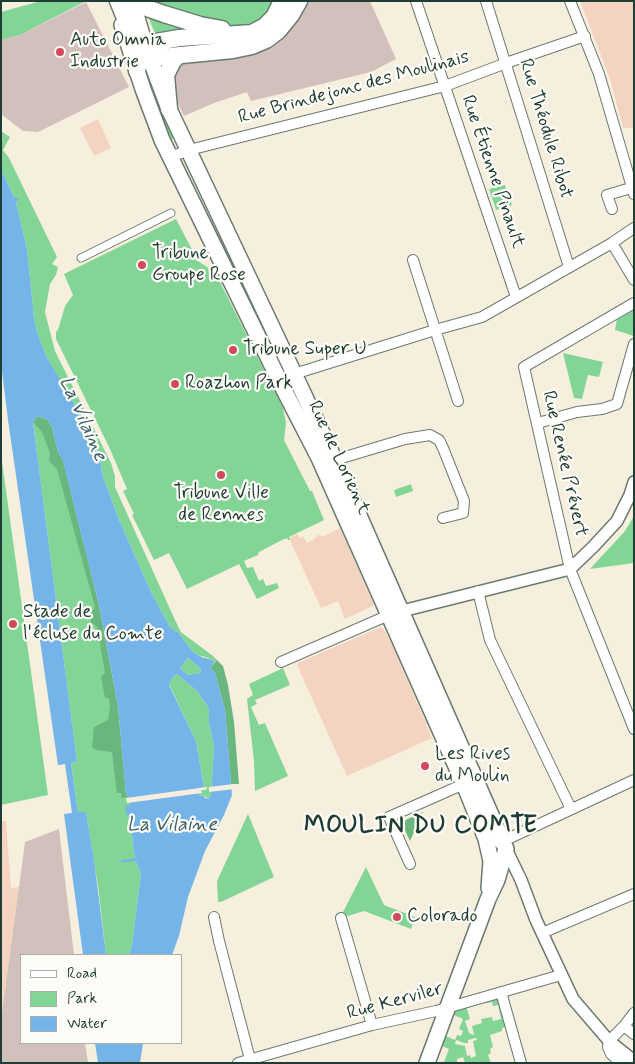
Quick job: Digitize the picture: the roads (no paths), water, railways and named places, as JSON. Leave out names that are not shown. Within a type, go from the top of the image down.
[{"type":"highway","points":[[118,1],[131,34],[146,51],[179,55],[232,50],[259,43],[272,36],[285,24],[299,1]]},
{"type":"highway","points":[[136,1],[150,9],[200,25],[228,30],[256,30]]},
{"type":"highway","points":[[137,71],[146,51],[159,40],[252,33],[265,26],[274,17],[282,1]]},
{"type":"highway","points":[[169,109],[166,75],[173,61],[179,55]]},
{"type":"main road","name":"Rue de Lorient","points":[[114,1],[162,140],[395,613],[503,848]]},
{"type":"main road","name":"Rue de Lorient","points":[[132,1],[146,51],[169,109],[335,460],[486,839],[491,861],[488,899]]},
{"type":"main road","name":"Rue de Lorient","points":[[464,784],[503,848]]},
{"type":"main road","points":[[427,1063],[488,899],[497,880],[503,848]]},
{"type":"street","name":"Rue Étienne Pinault","points":[[416,1],[516,296]]},
{"type":"street","name":"Rue Théodule Ribot","points":[[486,1],[570,267]]},
{"type":"street","points":[[570,1],[599,74],[632,191],[607,195],[612,209]]},
{"type":"street","name":"Rue Brindejonc des Moulinais","points":[[189,150],[445,86],[585,36]]},
{"type":"street","points":[[170,157],[189,150]]},
{"type":"street","points":[[81,258],[171,214]]},
{"type":"street","points":[[294,374],[482,317],[612,243],[634,228]]},
{"type":"street","points":[[612,243],[634,280]]},
{"type":"street","points":[[413,260],[458,401]]},
{"type":"street","name":"Rue Renée Prévert","points":[[634,303],[524,367],[570,569],[634,729]]},
{"type":"street","points":[[538,423],[577,412],[602,409],[618,404],[631,368],[634,344]]},
{"type":"street","points":[[335,460],[405,439],[430,435],[438,440],[443,448],[464,501],[463,513],[443,518]]},
{"type":"street","points":[[281,662],[395,613],[570,569],[617,521],[630,495],[634,482]]},
{"type":"street","points":[[478,592],[492,646],[571,809]]},
{"type":"street","points":[[634,780],[571,809],[503,848],[514,879],[526,894],[560,975],[573,999],[608,1041],[634,1061]]},
{"type":"street","points":[[410,864],[389,817],[464,784]]},
{"type":"street","points":[[542,933],[634,894]]},
{"type":"street","points":[[214,917],[250,1061]]},
{"type":"street","points":[[341,918],[372,1026]]},
{"type":"street","name":"Rue Kerviler","points":[[238,1063],[560,975]]},
{"type":"street","points":[[501,992],[521,1063]]},
{"type":"street","points":[[621,1063],[611,1054],[608,1041],[624,1026],[634,1013]]},
{"type":"street","points":[[624,1026],[634,1034]]},
{"type":"water","name":"La Vilaine","points":[[1,169],[14,197],[19,199],[16,202],[27,249],[34,318],[46,356],[72,400],[100,457],[102,474],[119,520],[151,592],[170,627],[178,632],[193,652],[201,657],[213,660],[214,663],[210,668],[215,673],[225,710],[232,795],[205,851],[188,897],[179,936],[172,954],[129,954],[141,873],[135,860],[130,818],[126,813],[125,807],[130,805],[129,797],[126,794],[118,706],[99,605],[63,461],[58,452],[52,427],[48,420],[38,416],[33,422],[77,762],[71,763],[78,812],[86,812],[106,954],[83,954],[64,814],[72,813],[65,764],[58,765],[1,363]],"holes":[[[188,658],[201,669],[200,673],[188,675],[180,668]],[[177,674],[198,692],[209,709],[209,723],[214,746],[211,795],[208,799],[203,795],[200,796],[198,788],[204,787],[196,741],[169,685]]]},
{"type":"water","points":[[95,1044],[143,1044],[140,1063],[98,1063]]},
{"type":"waterway","points":[[122,861],[135,860]]},
{"type":"place","name":"Auto Omnia Industrie","points":[[60,52]]},
{"type":"place","name":"Tribune Groupe Rose","points":[[142,265]]},
{"type":"place","name":"Tribune Super U","points":[[233,350]]},
{"type":"place","name":"Roazhon Park","points":[[175,384]]},
{"type":"place","name":"Tribune Ville de Rennes","points":[[221,475]]},
{"type":"place","name":"Stade de l'écluse du Comte","points":[[13,624]]},
{"type":"place","name":"Les Rives du Moulin","points":[[425,766]]},
{"type":"place","name":"Colorado","points":[[397,917]]},
{"type":"district","name":"MOULIN DU COMTE","points":[[421,827]]}]
